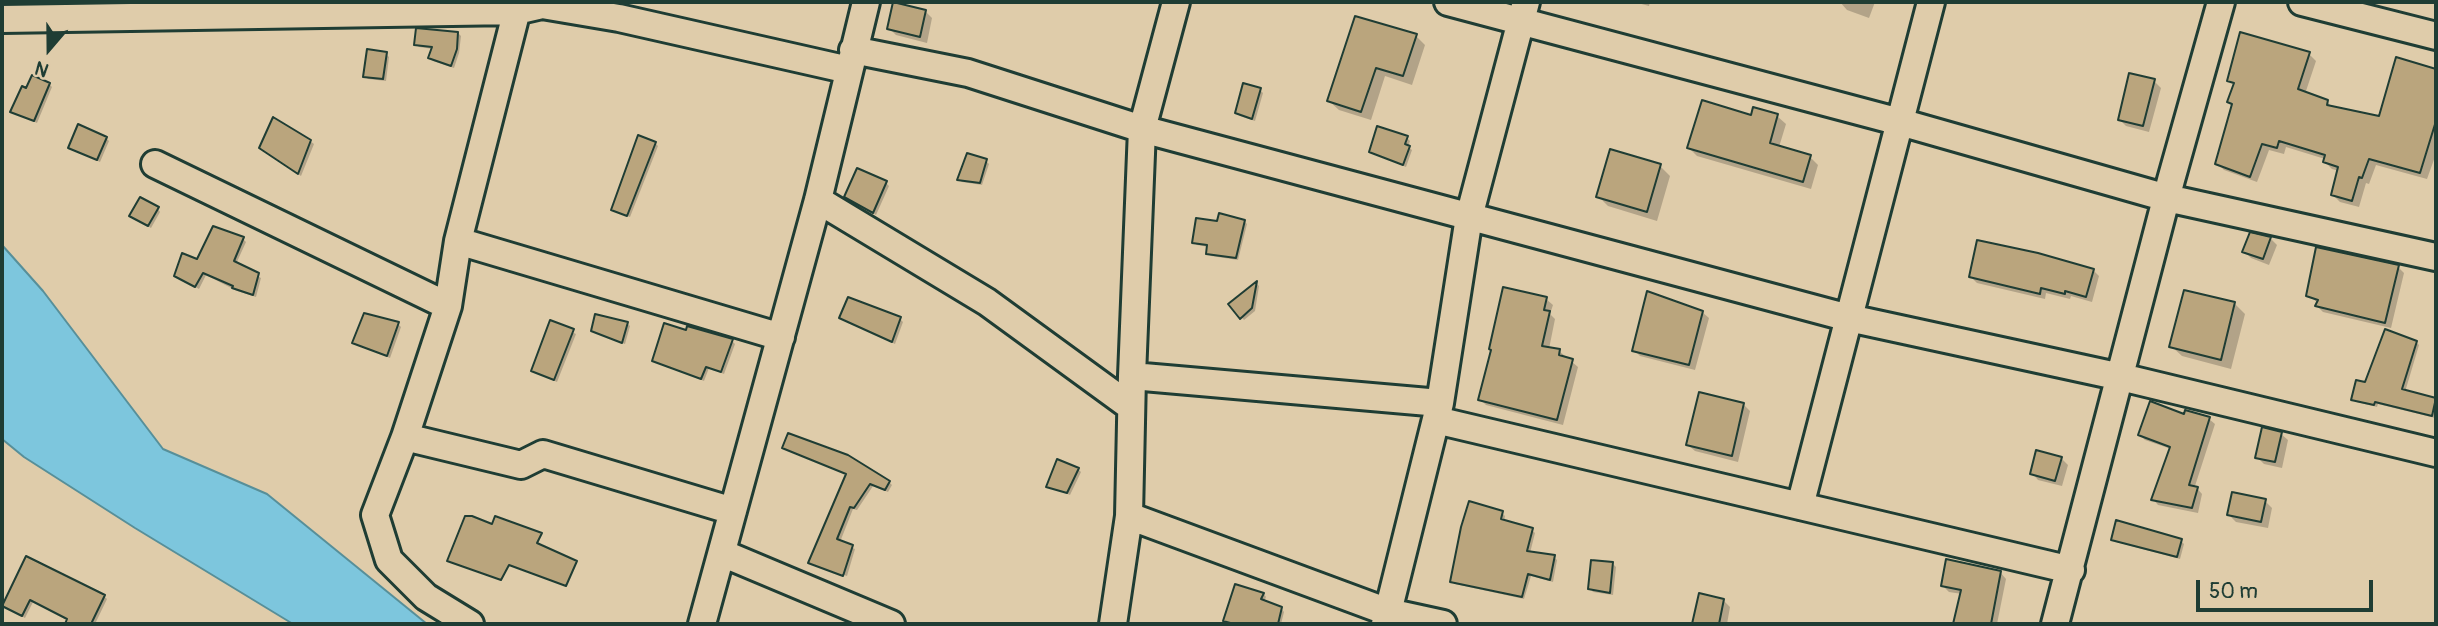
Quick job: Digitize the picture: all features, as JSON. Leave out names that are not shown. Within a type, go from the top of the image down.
[{"type":"street","points":[[702,624],[818,200],[866,2]]},
{"type":"street","points":[[1113,624],[1129,516],[1142,129],[1175,2]]},
{"type":"street","points":[[1448,2],[1524,12],[2167,198],[2436,257]]},
{"type":"street","points":[[1800,506],[1931,2]]},
{"type":"street","points":[[2055,624],[2221,2]]},
{"type":"street","points":[[2302,2],[2436,36]]},
{"type":"street","points":[[2,19],[542,5],[851,60],[968,73],[1142,129],[1849,318],[2121,377],[2436,453]]},
{"type":"street","points":[[470,624],[425,597],[389,560],[375,515],[405,437],[448,306],[458,241],[518,6]]},
{"type":"street","points":[[1387,618],[1438,412],[1469,217],[1524,12]]},
{"type":"street","points":[[155,164],[448,306]]},
{"type":"street","points":[[818,200],[987,302],[1131,407]]},
{"type":"street","points":[[458,241],[781,337]]},
{"type":"street","points":[[1132,376],[1438,412],[1800,506],[2071,570]]},
{"type":"street","points":[[405,437],[521,465],[543,454],[733,511]]},
{"type":"street","points":[[1129,516],[1387,618],[1443,624]]},
{"type":"street","points":[[722,553],[891,624]]},
{"type":"water","points":[[2,245],[43,291],[163,449],[267,494],[427,624],[293,624],[135,528],[24,457],[2,439]]},
{"type":"building","points":[[893,2],[926,10],[920,37],[887,29]]},
{"type":"building","points":[[1355,16],[1417,34],[1403,76],[1376,68],[1361,112],[1327,101]]},
{"type":"building","points":[[416,28],[458,32],[457,49],[451,66],[428,58],[432,47],[414,45]]},
{"type":"building","points":[[2240,32],[2310,52],[2298,89],[2328,100],[2327,105],[2379,116],[2396,57],[2436,69],[2436,121],[2420,173],[2369,159],[2362,178],[2359,177],[2352,201],[2331,195],[2338,167],[2323,162],[2325,155],[2279,141],[2277,148],[2262,144],[2250,177],[2215,164],[2232,104],[2227,102],[2234,83],[2227,81]]},
{"type":"building","points":[[367,49],[387,52],[383,79],[363,77]]},
{"type":"building","points":[[2129,73],[2155,79],[2143,126],[2118,120]]},
{"type":"building","points":[[32,75],[50,83],[34,121],[10,112],[22,86],[26,88]]},
{"type":"building","points":[[1243,83],[1261,88],[1252,119],[1235,113]]},
{"type":"building","points":[[1702,100],[1751,115],[1753,107],[1778,114],[1770,143],[1811,155],[1803,182],[1687,148]]},
{"type":"building","points":[[273,117],[311,140],[298,174],[259,148]]},
{"type":"building","points":[[78,124],[107,137],[97,160],[68,148]]},
{"type":"building","points":[[1377,126],[1408,136],[1405,144],[1410,146],[1403,165],[1369,152]]},
{"type":"building","points":[[638,135],[656,142],[627,216],[611,210]]},
{"type":"building","points":[[1610,149],[1661,164],[1647,212],[1596,197]]},
{"type":"building","points":[[967,153],[987,159],[980,183],[957,180]]},
{"type":"building","points":[[857,168],[887,181],[873,213],[844,197]]},
{"type":"building","points":[[140,197],[159,207],[148,226],[129,216]]},
{"type":"building","points":[[1219,213],[1245,220],[1236,258],[1206,254],[1207,245],[1192,243],[1196,218],[1217,221]]},
{"type":"building","points":[[213,226],[244,237],[234,261],[259,273],[253,295],[203,273],[195,287],[174,276],[182,253],[197,259]]},
{"type":"building","points":[[2250,232],[2271,237],[2263,259],[2242,252]]},
{"type":"building","points":[[1977,240],[2094,269],[2086,297],[2041,288],[2040,294],[1969,277]]},
{"type":"building","points":[[2316,247],[2399,265],[2385,323],[2315,306],[2318,300],[2306,296]]},
{"type":"building","points":[[1257,281],[1252,308],[1240,319],[1228,304]]},
{"type":"building","points":[[1503,287],[1547,297],[1544,310],[1550,311],[1542,346],[1560,349],[1559,355],[1573,359],[1557,420],[1478,400]]},
{"type":"building","points":[[2184,290],[2235,302],[2221,360],[2169,347]]},
{"type":"building","points":[[1647,291],[1703,311],[1689,365],[1632,351]]},
{"type":"building","points":[[848,297],[901,317],[892,342],[839,318]]},
{"type":"building","points":[[364,313],[399,322],[387,356],[352,343]]},
{"type":"building","points":[[595,314],[628,322],[622,343],[591,331]]},
{"type":"building","points":[[550,320],[574,329],[554,380],[531,371]]},
{"type":"building","points":[[664,323],[686,330],[687,326],[733,339],[721,372],[706,367],[701,379],[652,361]]},
{"type":"building","points":[[2385,329],[2417,341],[2402,389],[2436,398],[2432,416],[2375,402],[2374,405],[2351,400],[2356,380],[2365,382]]},
{"type":"building","points":[[1699,392],[1744,403],[1732,456],[1686,445]]},
{"type":"building","points":[[2150,401],[2184,414],[2185,410],[2210,417],[2189,485],[2198,487],[2192,508],[2151,500],[2170,447],[2138,435]]},
{"type":"building","points":[[2262,427],[2282,432],[2275,462],[2255,458]]},
{"type":"building","points":[[788,433],[848,455],[890,481],[885,490],[870,484],[854,508],[850,507],[837,539],[853,545],[843,576],[808,563],[846,474],[782,448]]},
{"type":"building","points":[[2036,450],[2062,457],[2055,481],[2030,474]]},
{"type":"building","points":[[1057,459],[1079,468],[1067,493],[1046,487]]},
{"type":"building","points":[[2232,492],[2266,499],[2261,522],[2227,515]]},
{"type":"building","points":[[1469,501],[1503,511],[1501,519],[1533,528],[1527,551],[1555,555],[1550,580],[1528,574],[1522,597],[1450,582]]},
{"type":"building","points":[[465,516],[492,524],[495,516],[542,533],[537,543],[577,561],[566,586],[509,565],[501,580],[447,561]]},
{"type":"building","points":[[2116,520],[2182,539],[2177,557],[2111,540]]},
{"type":"building","points":[[26,556],[105,595],[91,624],[65,624],[67,619],[30,600],[22,616],[2,606]]},
{"type":"building","points":[[1946,559],[2001,571],[1991,624],[1953,624],[1961,590],[1941,586]]},
{"type":"building","points":[[1591,560],[1613,562],[1610,593],[1588,589]]},
{"type":"building","points":[[1235,584],[1264,593],[1261,599],[1282,607],[1278,624],[1234,624],[1223,621]]},
{"type":"building","points":[[1699,593],[1724,599],[1719,624],[1692,624]]}]
